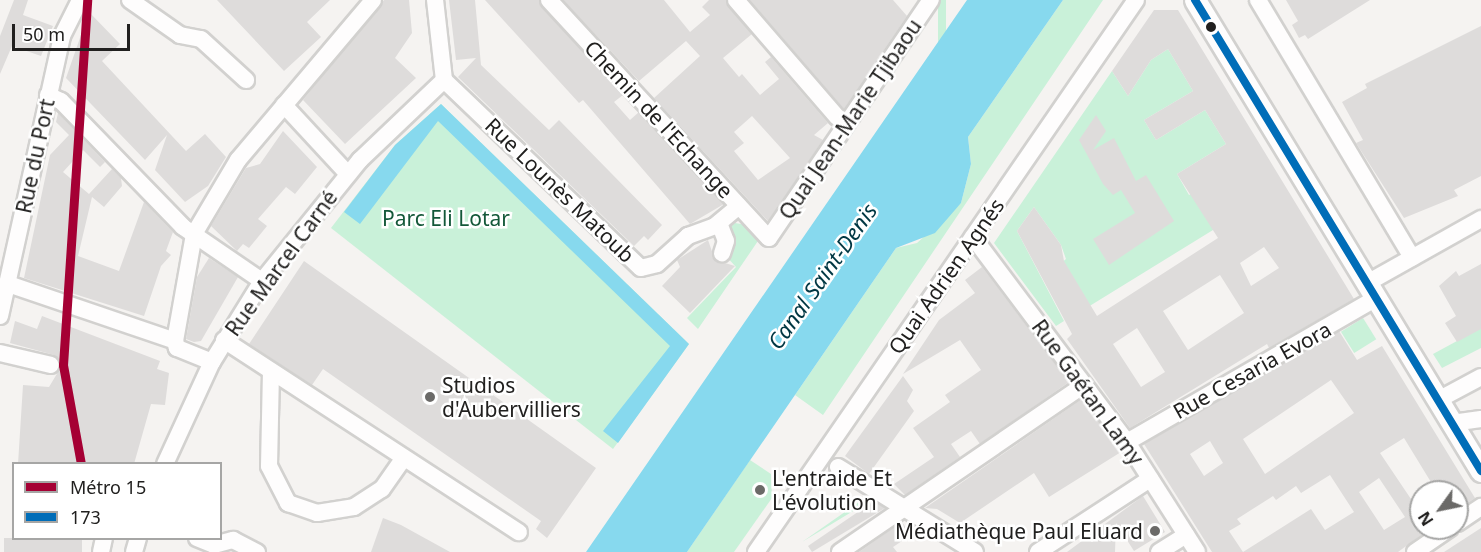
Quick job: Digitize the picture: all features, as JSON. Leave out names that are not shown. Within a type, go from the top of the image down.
[{"type":"main road","points":[[1195,0],[1481,471]]},
{"type":"street","name":"Rue du Port","points":[[0,316],[8,284],[7,250],[62,36],[80,0]]},
{"type":"street","points":[[130,0],[180,35],[201,39],[246,80]]},
{"type":"street","points":[[212,362],[177,348],[175,341],[194,234],[238,160],[373,0]]},
{"type":"street","points":[[435,0],[440,85]]},
{"type":"street","name":"Chemin de l'Echange","points":[[549,0],[769,238]]},
{"type":"street","points":[[736,0],[837,117]]},
{"type":"street","name":"Quai Jean-Marie Tjibaou","points":[[769,238],[931,0]]},
{"type":"street","name":"Quai Adrien Agnés","points":[[756,552],[1136,0]]},
{"type":"street","points":[[1258,0],[1412,257]]},
{"type":"street","name":"Rue Marcel Carné","points":[[166,462],[212,362],[262,281],[348,174],[440,85]]},
{"type":"street","name":"Rue Lounès Matoub","points":[[440,85],[641,268],[648,270],[688,236],[719,223],[740,206]]},
{"type":"street","points":[[48,95],[61,101],[194,234],[262,281]]},
{"type":"street","points":[[284,105],[348,174]]},
{"type":"street","name":"Rue Cesaria Evora","points":[[1127,442],[1372,291],[1412,257],[1481,219]]},
{"type":"street","points":[[719,223],[726,241],[722,253]]},
{"type":"street","name":"Rue Gaétan Lamy","points":[[973,237],[1127,442],[1197,552]]},
{"type":"street","points":[[8,284],[175,341]]},
{"type":"street","points":[[224,340],[519,532]]},
{"type":"street","points":[[0,353],[51,365]]},
{"type":"street","points":[[271,371],[269,466],[288,503],[318,513],[354,507],[382,489],[404,458]]},
{"type":"street","points":[[1438,400],[1481,377]]},
{"type":"street","points":[[840,552],[1084,385]]},
{"type":"street","points":[[1452,423],[1481,419]]},
{"type":"street","points":[[838,466],[906,506],[975,552]]},
{"type":"street","points":[[1038,552],[1150,479]]},
{"type":"street","points":[[1159,552],[1186,535]]},
{"type":"street","points":[[201,540],[214,545],[233,540],[257,552]]},
{"type":"street","points":[[1415,552],[1432,540]]},
{"type":"green space","points":[[938,0],[946,0],[946,79],[938,79]]},
{"type":"green space","points":[[1063,0],[1103,0],[823,415],[795,395],[896,248],[917,243],[961,203],[971,164],[968,137]]},
{"type":"green space","points":[[1168,49],[1193,91],[1144,120],[1156,140],[1205,110],[1226,144],[1177,174],[1189,195],[1238,165],[1213,230],[1088,307],[1061,263],[1066,259],[1061,245],[1034,207],[1017,231],[1064,321],[1056,326],[994,243],[1112,71],[1128,96],[1151,60]]},
{"type":"green space","name":"Parc Eli Lotar","points":[[441,104],[689,344],[613,449],[331,228],[395,145]]},
{"type":"green space","points":[[735,223],[747,225],[760,238],[698,329],[687,318],[736,267],[725,255],[727,229]]},
{"type":"green space","points":[[1363,318],[1376,339],[1354,353],[1341,332]]},
{"type":"green space","points":[[1481,328],[1481,348],[1442,368],[1433,354]]},
{"type":"green space","points":[[750,460],[771,474],[772,498],[734,552],[687,552]]},
{"type":"green space","points":[[872,493],[893,508],[889,511],[873,499],[802,542]]},
{"type":"water","name":"Canal Saint-Denis","points":[[967,0],[1063,0],[968,137],[971,164],[961,203],[935,233],[896,248],[687,552],[586,552]]},
{"type":"water","points":[[441,104],[689,344],[618,443],[603,431],[670,346],[438,121],[360,224],[344,212],[395,145]]},
{"type":"building","points":[[14,0],[28,0],[23,15],[53,26],[41,56],[12,46],[0,74],[0,36]]},
{"type":"building","points":[[217,0],[330,0],[307,22],[321,37],[284,71]]},
{"type":"building","points":[[384,0],[409,0],[412,33],[395,58],[416,78],[345,144],[303,100]]},
{"type":"building","points":[[449,0],[475,0],[481,65],[549,130],[559,120],[662,225],[648,240],[644,236],[634,246],[458,77],[476,58],[456,60]]},
{"type":"building","points":[[485,0],[539,0],[623,95],[614,102],[630,120],[639,112],[724,204],[690,224],[583,100],[579,103]]},
{"type":"building","points":[[563,0],[664,0],[690,32],[710,15],[702,7],[709,0],[726,0],[752,34],[723,58],[739,77],[742,74],[760,95],[779,79],[765,62],[771,57],[828,123],[814,135],[823,140],[768,221],[654,98],[700,56],[686,41],[639,81]],"holes":[[[752,116],[790,158],[758,180],[734,151],[744,143],[734,132]]]},
{"type":"building","points":[[750,0],[893,0],[907,16],[844,109]]},
{"type":"building","points":[[1286,0],[1370,0],[1308,39],[1305,35],[1299,38],[1292,25],[1298,21]]},
{"type":"building","points":[[1154,10],[1178,10],[1354,299],[1269,348],[1267,344],[1130,428],[1067,339],[1072,334],[1017,231],[1034,207],[1061,245],[1064,261],[1097,316],[1218,238],[1177,174],[1226,144],[1205,110],[1156,140],[1144,120],[1193,91],[1168,49],[1151,60],[1128,96],[1112,71]],"holes":[[[1264,247],[1279,268],[1251,286],[1240,263]],[[1220,275],[1244,313],[1188,350],[1163,311]],[[1137,328],[1165,372],[1141,387],[1113,344]]]},
{"type":"building","points":[[89,12],[120,44],[102,61],[186,151],[205,134],[226,157],[208,186],[185,202],[155,170],[167,135],[145,160],[66,78]]},
{"type":"building","points":[[1481,26],[1481,176],[1454,190],[1458,196],[1404,218],[1356,143],[1363,140],[1342,102],[1367,88],[1365,84]]},
{"type":"building","points":[[58,113],[105,162],[100,167],[83,150],[63,172],[89,194],[112,169],[121,178],[122,186],[104,207],[92,197],[78,256],[119,271],[144,202],[173,232],[166,251],[171,255],[161,266],[144,316],[24,278],[50,155],[69,135],[56,122]]},
{"type":"building","points":[[1096,115],[1106,131],[1093,150],[1114,138],[1136,181],[1146,175],[1174,221],[1109,265],[1093,239],[1135,213],[1121,190],[1113,195],[1103,184],[1079,140]]},
{"type":"building","points":[[283,131],[317,167],[295,194],[286,187],[258,219],[267,226],[249,248],[243,244],[237,251],[211,226],[246,168],[260,164]]},
{"type":"building","points":[[708,240],[715,260],[735,266],[690,313],[662,286],[680,267],[677,260]]},
{"type":"building","points":[[209,258],[238,277],[201,341],[194,342],[186,339],[197,277]]},
{"type":"building","name":"Studios d'Aubervilliers","points":[[304,261],[596,468],[547,538],[536,529],[541,521],[323,369],[312,385],[249,344]]},
{"type":"building","points":[[1481,264],[1481,329],[1457,342],[1445,323],[1456,316],[1439,286],[1456,271],[1459,276]]},
{"type":"building","points":[[982,267],[1069,382],[980,444],[971,431],[951,444],[960,457],[905,495],[894,484],[934,457],[913,428],[950,402],[945,395],[981,370],[960,340],[903,374],[939,320],[975,293],[965,280]]},
{"type":"building","points":[[42,316],[160,361],[157,369],[169,373],[165,405],[151,404],[135,462],[18,462],[23,385],[49,387],[61,367],[54,355],[10,343],[15,321],[37,329]]},
{"type":"building","points":[[1339,331],[1357,360],[1382,346],[1464,480],[1430,480],[1404,438],[1380,453],[1409,496],[1409,540],[1414,540],[1398,552],[1243,552],[1212,552],[1144,444]],"holes":[[[1331,380],[1354,413],[1265,474],[1243,439]],[[1210,441],[1223,463],[1204,476],[1190,454]],[[1330,475],[1354,512],[1325,530],[1311,509],[1243,552],[1229,531],[1241,524],[1237,519],[1273,496],[1276,500],[1296,486],[1301,493]],[[1379,478],[1405,517],[1384,530],[1359,492]]]},
{"type":"building","points":[[903,376],[913,390],[907,401],[914,411],[869,474],[845,456]]},
{"type":"building","points":[[1082,399],[1121,452],[1049,497],[1034,473],[960,523],[937,509],[925,508]]},
{"type":"building","points":[[1469,488],[1475,498],[1469,502]]},
{"type":"building","points":[[1143,496],[1165,532],[1134,551],[1116,523],[1115,552],[1067,552]]},
{"type":"building","points":[[874,501],[885,508],[812,552],[808,546]]},
{"type":"building","points":[[383,518],[401,525],[450,552],[371,552]]},
{"type":"building","points":[[902,522],[911,535],[893,547],[897,552],[859,552]]},
{"type":"building","points":[[1481,528],[1481,552],[1444,552],[1462,540],[1469,540],[1469,536]]},
{"type":"building","points":[[4,538],[82,540],[82,552],[4,552]]},
{"type":"metro line","name":"15","points":[[81,462],[63,365],[87,0]]},
{"type":"transit line","name":"173","points":[[1195,0],[1481,471]]},
{"type":"place","name":"Studios d'Aubervilliers","points":[[430,397]]},
{"type":"place","name":"L'entraide Et L'évolution","points":[[760,490]]},
{"type":"place","name":"Médiathèque Paul Eluard","points":[[1155,531]]}]
